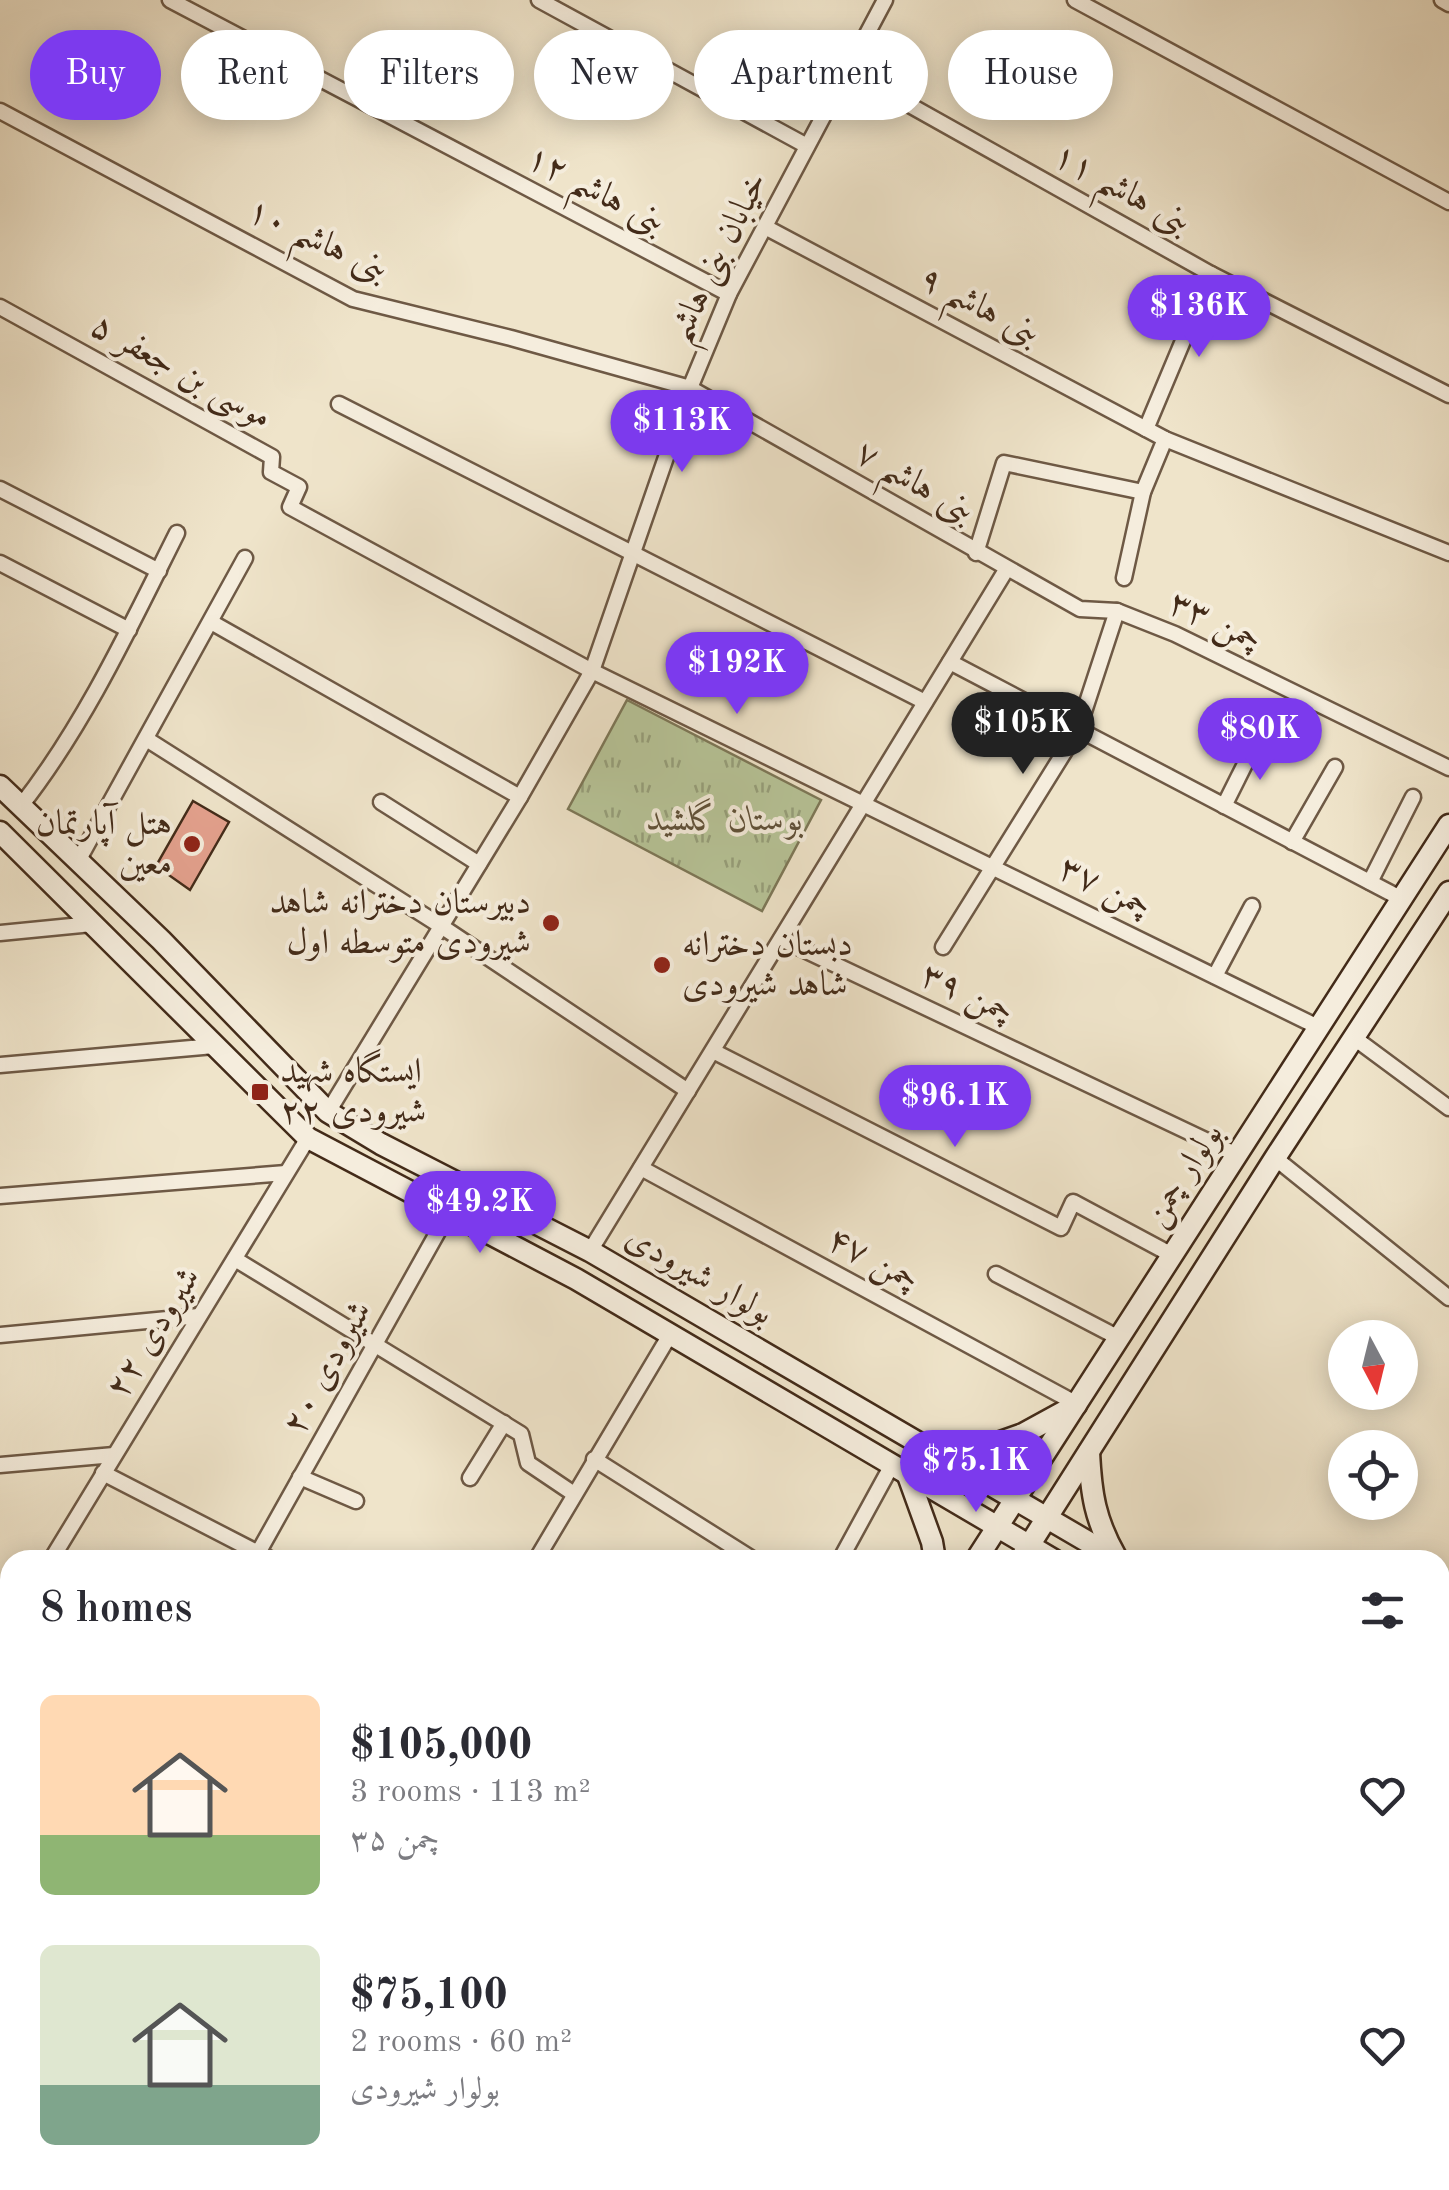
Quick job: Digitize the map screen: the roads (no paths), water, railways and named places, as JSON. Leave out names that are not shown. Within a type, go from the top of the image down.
[{"type":"main road","name":"بولوار شیرودی","points":[[0,786],[160,940],[328,1112],[380,1144],[590,1251],[1103,1550]]},
{"type":"main road","name":"بولوار چمن","points":[[983,1550],[1449,825]]},
{"type":"main road","name":"بولوار شیرودی","points":[[0,832],[308,1138],[576,1278],[1000,1525],[1023,1550]]},
{"type":"main road","name":"بولوار چمن","points":[[1028,1550],[1275,1158],[1449,892]]},
{"type":"main road","points":[[934,1450],[989,1446],[1024,1434],[1078,1404]]},
{"type":"main road","points":[[1089,1452],[1091,1492],[1100,1528],[1113,1550]]},
{"type":"main road","points":[[900,1466],[933,1550]]},
{"type":"street","name":"بنی هاشم ۱۲","points":[[170,0],[729,294]]},
{"type":"street","points":[[539,0],[807,146]]},
{"type":"street","name":"خیابان بنی هاشم","points":[[868,30],[884,0]]},
{"type":"street","points":[[1076,0],[1449,202]]},
{"type":"street","points":[[1442,0],[1449,4]]},
{"type":"street","name":"بنی هاشم ۱۰","points":[[0,111],[353,299],[690,388]]},
{"type":"street","name":"بنی هاشم ۱۱","points":[[928,115],[1211,274],[1449,396]]},
{"type":"street","name":"خیابان بنی هاشم","points":[[328,1112],[592,671],[690,388],[729,294],[821,120]]},
{"type":"street","name":"بنی هاشم ۹","points":[[766,228],[1165,439],[1449,553]]},
{"type":"street","points":[[1146,429],[1211,274]]},
{"type":"street","name":"موسی بن جعفر ۵","points":[[0,307],[272,457],[271,472],[300,487],[290,506]]},
{"type":"street","name":"بنی هاشم ۷","points":[[690,388],[1080,609],[1116,611]]},
{"type":"street","points":[[339,404],[925,702]]},
{"type":"street","points":[[1124,578],[1143,492],[1165,439]]},
{"type":"street","points":[[976,553],[1004,464],[1143,492]]},
{"type":"street","points":[[0,489],[158,570]]},
{"type":"street","name":"چمن ۳۷","points":[[290,506],[592,671],[1318,1027]]},
{"type":"street","points":[[20,807],[44,778],[129,630],[178,533]]},
{"type":"street","points":[[78,861],[245,558]]},
{"type":"street","points":[[0,563],[129,630]]},
{"type":"street","points":[[590,1251],[1006,570]]},
{"type":"street","points":[[943,947],[1078,730],[1116,611]]},
{"type":"street","name":"چمن ۳۳","points":[[1116,611],[1175,634],[1449,768]]},
{"type":"street","points":[[212,622],[520,797]]},
{"type":"street","points":[[950,662],[1402,899]]},
{"type":"street","points":[[148,740],[441,926],[688,1091]]},
{"type":"street","points":[[1224,806],[1258,740]]},
{"type":"street","points":[[1292,842],[1334,766]]},
{"type":"street","points":[[1370,882],[1413,797]]},
{"type":"street","points":[[381,802],[479,864]]},
{"type":"street","points":[[1216,976],[1252,906]]},
{"type":"street","points":[[0,933],[92,924]]},
{"type":"street","name":"چمن ۳۹","points":[[781,939],[1236,1154]]},
{"type":"street","points":[[1354,1038],[1449,1108]]},
{"type":"street","points":[[0,1065],[214,1046]]},
{"type":"street","points":[[712,1051],[1061,1228],[1073,1202],[1172,1255]]},
{"type":"street","name":"شیرودی ۲۲","points":[[57,1550],[308,1138]]},
{"type":"street","points":[[1275,1158],[1449,1298]]},
{"type":"street","name":"چمن ۴۷","points":[[641,1168],[1078,1404]]},
{"type":"street","points":[[0,1196],[286,1173]]},
{"type":"street","name":"شیرودی ۲۰","points":[[259,1550],[450,1212]]},
{"type":"street","points":[[234,1259],[524,1436],[530,1464],[574,1494]]},
{"type":"street","points":[[996,1274],[1119,1338]]},
{"type":"street","points":[[0,1335],[200,1316]]},
{"type":"street","points":[[542,1550],[671,1334]]},
{"type":"street","points":[[470,1478],[504,1424]]},
{"type":"street","points":[[0,1465],[114,1455]]},
{"type":"street","points":[[594,1459],[738,1550]]},
{"type":"street","points":[[846,1550],[900,1466]]},
{"type":"street","points":[[103,1473],[254,1550]]},
{"type":"street","points":[[300,1477],[356,1501]]},
{"type":"place","name":"هتل آپارتمان معین","points":[[192,844]]},
{"type":"place","name":"دبیرستان دخترانه شاهد شیرودی متوسطه اول","points":[[551,923]]},
{"type":"place","name":"دبستان دخترانه شاهد شیرودی","points":[[662,965]]},
{"type":"place","name":"ایستگاه شهید شیرودی ۲۲","points":[[260,1092]]},
{"type":"park label","name":"بوستان گلشید","points":[[725,820]]}]
